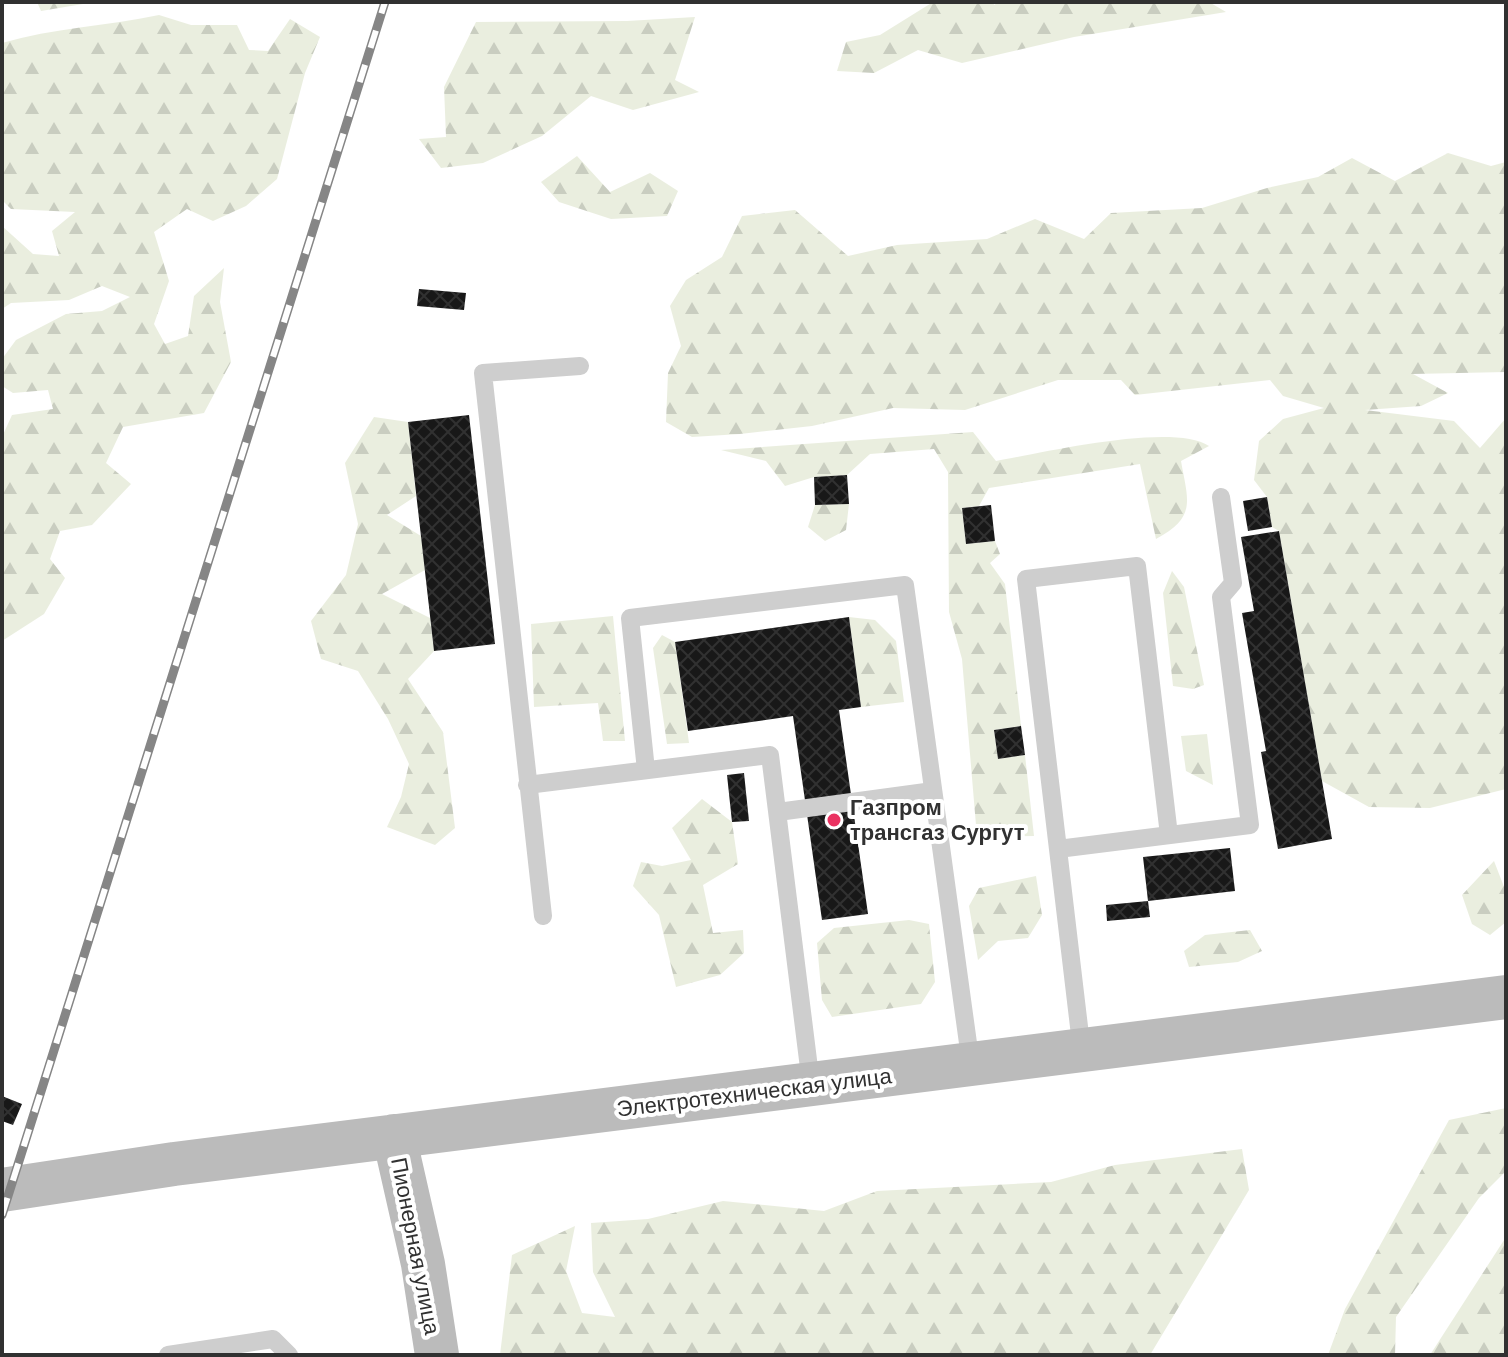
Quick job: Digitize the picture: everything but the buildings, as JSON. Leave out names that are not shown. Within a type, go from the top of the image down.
[{"type":"main road","name":"Электротехническая улица","points":[[2,1190],[174,1164],[1506,997]]},
{"type":"main road","name":"Пионерная улица","points":[[394,1136],[423,1264],[437,1355]]},
{"type":"lane","points":[[543,916],[483,373],[580,366]]},
{"type":"lane","points":[[1058,849],[1250,825],[1221,597],[1233,583],[1221,497]]},
{"type":"lane","points":[[1082,1052],[1026,579],[1137,566],[1169,835]]},
{"type":"lane","points":[[646,770],[630,618],[905,585],[971,1065]]},
{"type":"lane","points":[[527,785],[770,755],[811,1085]]},
{"type":"lane","points":[[778,812],[933,791]]},
{"type":"lane","points":[[168,1355],[273,1339],[289,1355]]},
{"type":"green space","points":[[37,2],[95,2],[41,11]]},
{"type":"green space","points":[[933,2],[990,2],[995,5],[996,2],[1209,2],[1226,12],[1074,37],[962,63],[918,50],[874,73],[837,71],[846,42],[880,35]]},
{"type":"green space","points":[[159,15],[191,25],[237,25],[249,50],[268,51],[290,19],[320,37],[305,73],[277,179],[246,206],[213,221],[187,209],[154,232],[169,281],[154,324],[165,344],[188,336],[194,296],[224,268],[220,302],[231,362],[204,413],[123,427],[106,463],[131,484],[92,525],[60,531],[50,559],[65,578],[44,614],[2,641],[2,437],[12,415],[53,409],[48,390],[13,393],[2,386],[2,359],[16,340],[66,314],[102,311],[130,297],[102,286],[69,300],[11,303],[2,309],[2,226],[33,254],[59,256],[52,231],[75,212],[11,209],[2,200],[2,43]]},
{"type":"green space","points":[[695,17],[675,80],[699,92],[633,110],[591,96],[542,136],[483,163],[441,168],[419,139],[446,137],[444,87],[476,22],[627,21]]},
{"type":"green space","points":[[1448,153],[1491,166],[1506,162],[1506,372],[1413,374],[1448,393],[1421,406],[1365,410],[1454,421],[1480,448],[1506,418],[1506,789],[1430,808],[1369,807],[1322,781],[1279,531],[1272,527],[1267,497],[1254,480],[1259,441],[1283,419],[1324,408],[1283,396],[1270,380],[1135,395],[1121,380],[1058,380],[965,410],[893,408],[812,426],[740,434],[692,437],[666,422],[668,373],[681,346],[670,306],[686,280],[722,257],[742,216],[795,210],[848,256],[897,245],[987,239],[1035,219],[1084,239],[1111,213],[1202,208],[1267,188],[1318,177],[1352,158],[1395,181]]},
{"type":"green space","points":[[577,156],[610,192],[650,173],[678,191],[667,216],[611,219],[559,202],[541,182]]},
{"type":"green space","points":[[374,417],[408,422],[416,496],[387,515],[421,536],[425,570],[382,594],[430,618],[434,651],[408,679],[443,732],[455,828],[435,845],[387,827],[401,797],[409,764],[388,719],[358,671],[321,659],[311,621],[346,575],[358,524],[345,463]]},
{"type":"green space","points":[[973,432],[996,461],[1137,438],[1191,439],[1209,446],[1181,461],[1187,497],[1184,515],[1156,539],[1140,464],[989,488],[979,506],[962,508],[966,544],[995,541],[1000,554],[990,563],[1005,584],[1021,726],[994,730],[998,759],[1025,755],[1034,836],[977,837],[962,659],[949,612],[948,472],[934,449],[870,454],[847,475],[814,477],[785,486],[766,461],[721,450]]},
{"type":"green space","points":[[849,504],[846,530],[825,541],[808,527],[815,505]]},
{"type":"green space","points":[[1172,571],[1184,587],[1204,685],[1193,689],[1173,686],[1163,593]]},
{"type":"green space","points":[[613,616],[625,741],[603,741],[598,703],[534,707],[531,624]]},
{"type":"green space","points":[[849,617],[875,620],[896,641],[904,702],[861,707]]},
{"type":"green space","points":[[662,635],[675,642],[689,743],[667,744],[653,648]]},
{"type":"green space","points":[[1207,734],[1213,785],[1186,771],[1181,736]]},
{"type":"green space","points":[[702,799],[732,822],[738,864],[703,885],[713,933],[743,930],[744,953],[720,975],[676,987],[659,915],[633,886],[641,862],[662,866],[691,860],[672,828]]},
{"type":"green space","points":[[1494,861],[1506,892],[1506,922],[1490,935],[1472,924],[1462,895]]},
{"type":"green space","points":[[1036,876],[1042,915],[1028,938],[998,941],[978,960],[969,906],[979,888]]},
{"type":"green space","points":[[909,920],[929,924],[935,982],[921,1004],[832,1017],[822,1000],[817,943],[834,928]]},
{"type":"green space","points":[[1250,930],[1262,951],[1238,962],[1189,967],[1184,951],[1205,935]]},
{"type":"green space","points":[[1506,1108],[1506,1171],[1479,1198],[1396,1317],[1395,1355],[1328,1355],[1345,1309],[1449,1120]]},
{"type":"green space","points":[[1242,1149],[1249,1190],[1150,1355],[500,1355],[512,1255],[575,1226],[566,1271],[582,1313],[615,1317],[593,1272],[591,1223],[648,1219],[723,1201],[824,1211],[877,1191],[1051,1182],[1115,1165]]},
{"type":"green space","points":[[1506,1237],[1506,1355],[1430,1355]]},
{"type":"railway","points":[[2,1215],[385,2]]},
{"type":"place","name":"Газпром трансгаз Сургут","points":[[834,820]]}]
